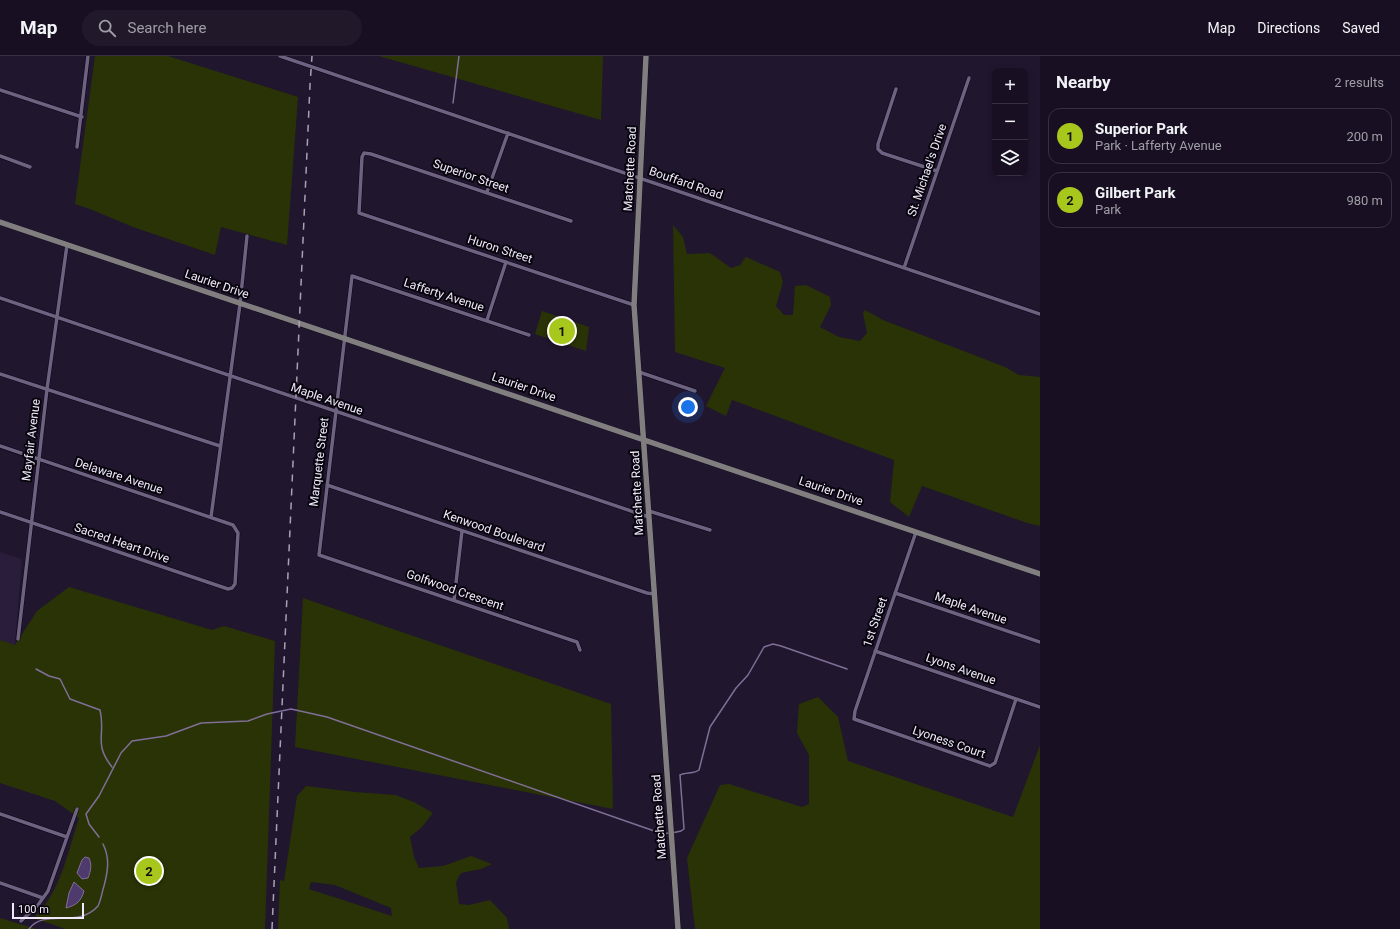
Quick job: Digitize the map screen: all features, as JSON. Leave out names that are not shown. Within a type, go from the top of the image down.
[{"type":"street","points":[[77,147],[82,117],[87,56]]},
{"type":"street","name":"Bouffard Road","points":[[280,56],[1040,314]]},
{"type":"street","name":"Matchette Road","points":[[646,56],[634,305],[678,929]]},
{"type":"street","name":"St. Michael's Drive","points":[[904,268],[969,78]]},
{"type":"street","points":[[896,89],[878,144],[878,149],[882,153],[937,171]]},
{"type":"street","points":[[0,90],[82,117]]},
{"type":"street","points":[[487,192],[508,133]]},
{"type":"street","name":"Superior Street","points":[[359,213],[362,157],[364,153],[487,192],[571,221]]},
{"type":"street","points":[[0,156],[30,167]]},
{"type":"street","name":"Huron Street","points":[[359,213],[634,305]]},
{"type":"street","name":"Laurier Drive","points":[[0,222],[1040,574]]},
{"type":"street","points":[[211,517],[240,304],[246,236]]},
{"type":"street","name":"Mayfair Avenue","points":[[18,639],[31,523],[67,245]]},
{"type":"street","points":[[486,320],[506,262]]},
{"type":"street","name":"Lafferty Avenue","points":[[352,276],[529,335]]},
{"type":"street","name":"Marquette Street","points":[[319,555],[352,276]]},
{"type":"street","name":"Maple Avenue","points":[[0,298],[335,412],[649,514],[710,530]]},
{"type":"street","points":[[639,372],[695,391]]},
{"type":"street","points":[[0,374],[220,446]]},
{"type":"street","name":"Delaware Avenue","points":[[0,446],[233,525],[238,533],[235,584]]},
{"type":"street","name":"Kenwood Boulevard","points":[[327,485],[647,593],[654,594]]},
{"type":"street","name":"Sacred Heart Drive","points":[[0,512],[228,589],[232,588],[235,584]]},
{"type":"street","points":[[454,600],[462,531]]},
{"type":"street","name":"1st Street","points":[[854,719],[854,711],[916,532]]},
{"type":"street","name":"Golfwood Crescent","points":[[319,555],[577,642],[580,650]]},
{"type":"street","name":"Maple Avenue","points":[[895,593],[1040,642]]},
{"type":"street","name":"Lyons Avenue","points":[[875,651],[1040,707]]},
{"type":"street","name":"Lyoness Court","points":[[854,719],[990,766],[995,763],[1016,699]]},
{"type":"street","points":[[21,920],[33,910],[43,898],[50,886],[77,809]]},
{"type":"street","points":[[0,814],[67,837]]},
{"type":"street","points":[[0,883],[43,898]]},
{"type":"shaded area","points":[[0,552],[22,559],[15,645],[0,640]]},
{"type":"shaded area","points":[[85,857],[89,858],[91,868],[88,878],[82,879],[77,873],[82,860]]},
{"type":"shaded area","points":[[74,882],[84,891],[78,902],[66,908],[69,893]]},
{"type":"green space","points":[[95,56],[168,56],[298,97],[287,245],[221,227],[215,255],[133,227],[75,204]]},
{"type":"green space","points":[[379,56],[603,56],[601,120]]},
{"type":"green space","points":[[673,225],[683,237],[687,254],[710,253],[731,268],[740,265],[746,257],[780,272],[783,282],[776,306],[784,315],[793,315],[795,286],[806,285],[830,297],[831,305],[820,327],[839,337],[860,341],[867,333],[863,313],[865,310],[883,320],[1005,367],[1019,375],[1040,377],[1040,526],[1027,523],[922,486],[909,517],[890,502],[894,460],[732,400],[726,416],[706,406],[725,368],[675,352]]},
{"type":"green space","points":[[542,311],[589,327],[586,351],[535,334]]},
{"type":"green space","points":[[69,587],[212,630],[224,626],[275,641],[265,929],[65,929],[34,918],[51,896],[57,884],[67,858],[79,818],[55,801],[0,783],[0,640],[15,645],[37,611]]},
{"type":"green space","points":[[303,598],[611,704],[613,809],[295,747]]},
{"type":"green space","points":[[818,697],[838,717],[848,761],[1013,817],[1040,745],[1040,929],[695,929],[687,858],[720,785],[729,784],[802,807],[809,804],[809,755],[797,733],[799,704]]},
{"type":"green space","points":[[306,786],[395,795],[414,802],[433,813],[422,827],[410,837],[414,857],[419,868],[443,866],[471,856],[492,864],[481,869],[461,873],[456,882],[459,904],[469,905],[490,900],[507,918],[509,929],[278,929],[280,880],[284,881],[297,796]],"holes":[[[311,882],[335,885],[391,908],[392,916],[309,889]]]},
{"type":"green space","points":[[0,918],[36,929],[0,929]]},
{"type":"waterway","points":[[453,103],[459,56]]},
{"type":"waterway","points":[[672,833],[684,829],[680,775],[699,770],[710,727],[736,688],[748,675],[764,647],[773,644],[781,646],[847,669]]},
{"type":"waterway","points":[[36,669],[49,676],[60,679],[70,699],[100,710],[102,726],[101,745],[106,759],[112,767]]},
{"type":"waterway","points":[[99,837],[89,824],[86,814],[99,796],[121,753],[132,741],[166,736],[201,723],[248,721],[267,714],[291,709],[327,717],[663,834],[669,833]]},
{"type":"waterway","points":[[29,929],[35,923],[43,920],[81,916],[90,913],[98,906],[107,870],[107,854],[103,844]]},
{"type":"railway","points":[[272,929],[312,56]]},
{"type":"place","name":"Superior Park","points":[[562,331]]},
{"type":"place","name":"Gilbert Park","points":[[149,871]]}]
